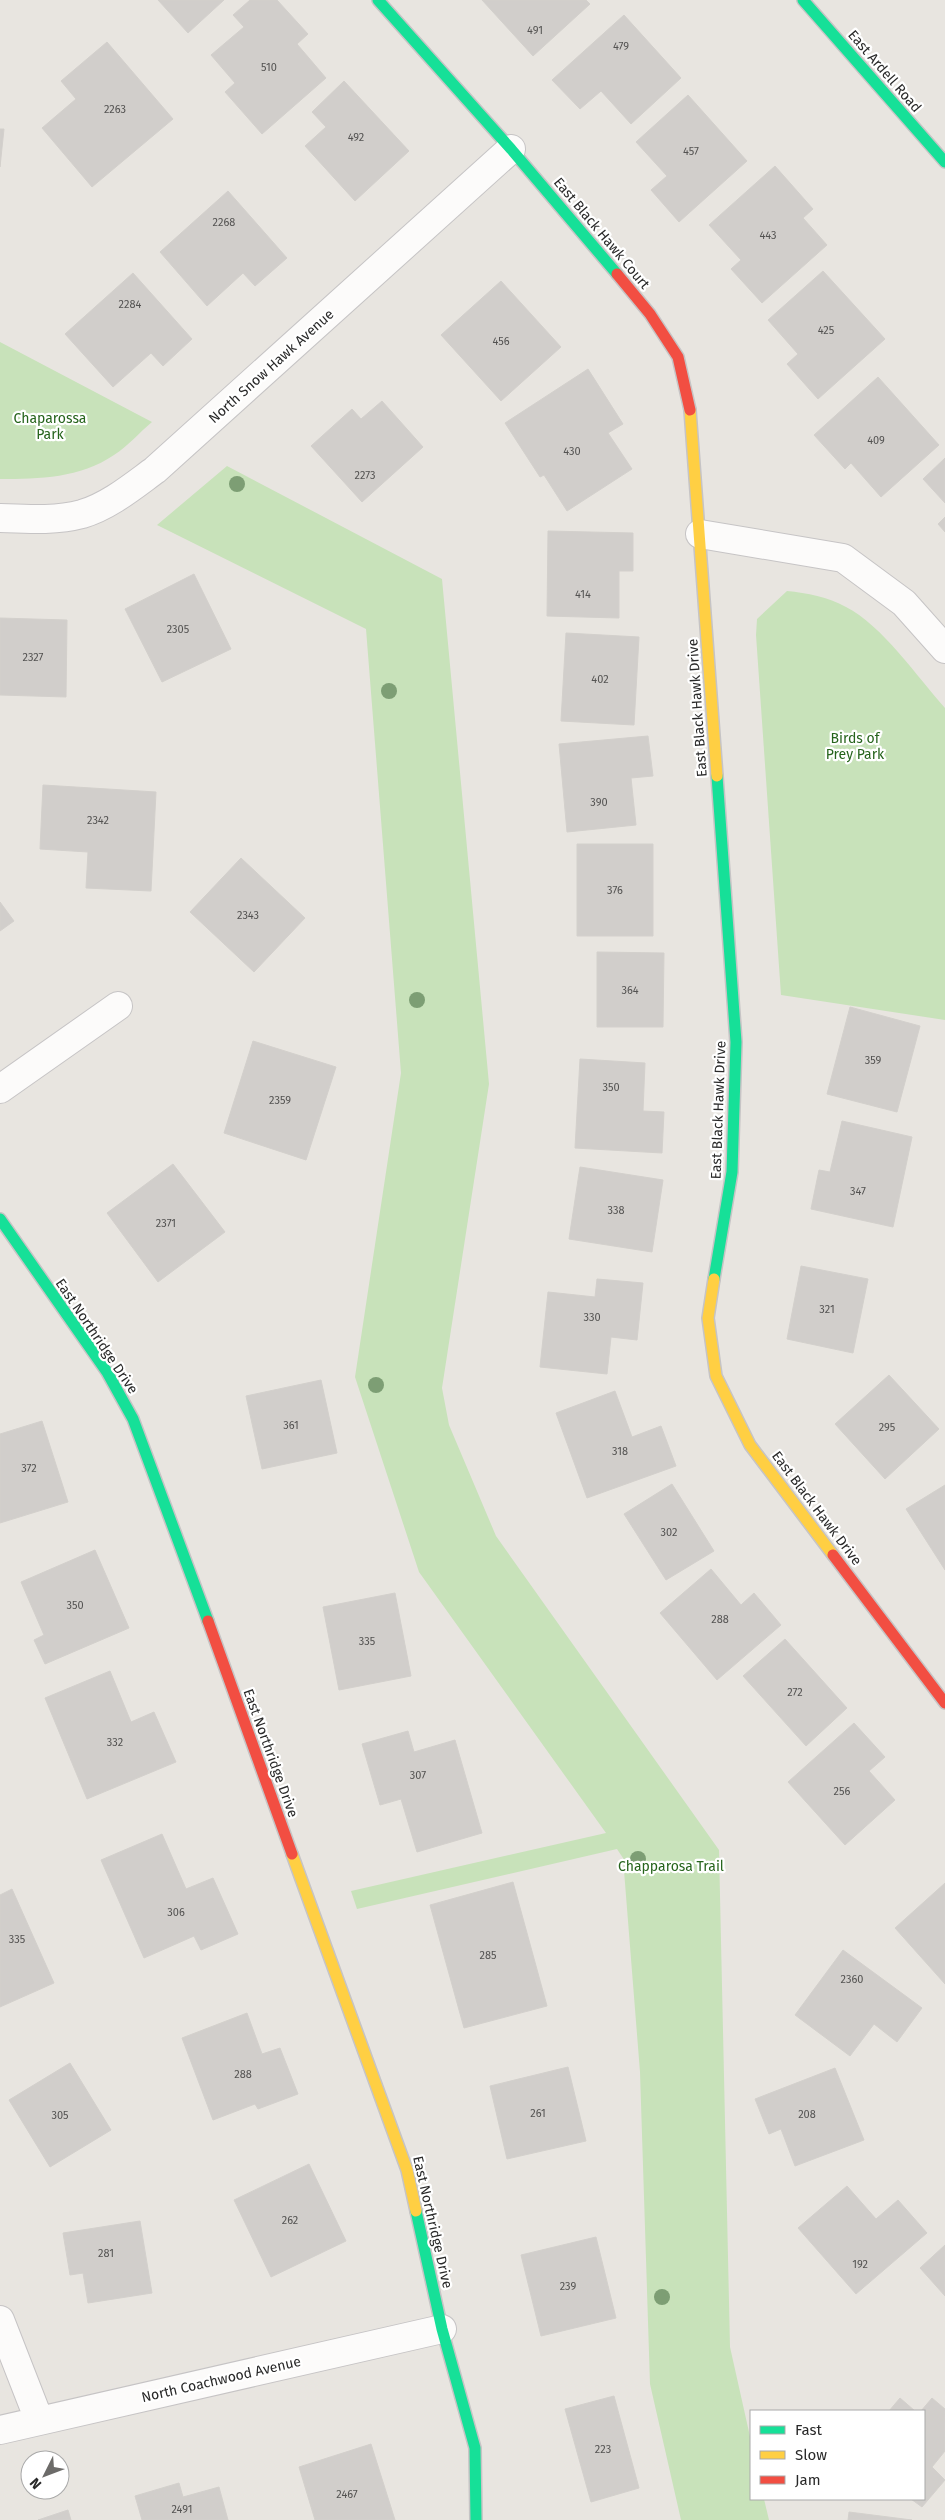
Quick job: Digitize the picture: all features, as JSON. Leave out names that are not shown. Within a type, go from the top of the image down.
[{"type":"street","name":"East Black Hawk Court","points":[[378,0],[511,149],[650,314],[678,357],[691,413],[700,534]]},
{"type":"street","name":"East Ardell Road","points":[[803,0],[945,162]]},
{"type":"street","name":"North Snow Hawk Avenue","points":[[0,518],[41,519],[82,514],[121,495],[155,470],[511,149]]},
{"type":"street","points":[[700,534],[843,558],[904,603],[945,649]]},
{"type":"street","name":"East Black Hawk Drive","points":[[700,534],[736,1042],[732,1172],[708,1318],[716,1376],[750,1445],[945,1703]]},
{"type":"street","points":[[0,1089],[118,1006]]},
{"type":"street","name":"East Northridge Drive","points":[[0,1219],[107,1372],[134,1419],[407,2170],[442,2328],[475,2448],[476,2520]]},
{"type":"street","points":[[0,2320],[39,2420]]},
{"type":"street","name":"North Coachwood Avenue","points":[[0,2430],[442,2328]]},
{"type":"green space","name":"Chaparossa Park","points":[[0,342],[152,422],[129,443],[101,463],[74,473],[59,476],[0,479]]},
{"type":"green space","name":"Chapparosa Trail","points":[[227,466],[442,579],[489,1084],[442,1388],[449,1425],[496,1536],[719,1850],[730,2347],[750,2437],[750,2500],[764,2500],[769,2520],[681,2520],[650,2384],[640,2072],[623,1858],[617,1849],[357,1909],[351,1891],[606,1833],[419,1572],[355,1377],[401,1073],[366,629],[157,525]]},
{"type":"green space","name":"Birds of Prey Park","points":[[787,591],[825,598],[859,615],[873,626],[899,653],[945,708],[945,1020],[781,995],[756,635],[757,619]]},
{"type":"building","points":[[158,0],[224,0],[188,33]]},
{"type":"building","points":[[250,0],[277,0],[308,34],[297,44],[326,78],[262,134],[225,92],[235,83],[211,55],[244,27],[233,15]]},
{"type":"building","points":[[482,0],[586,0],[590,4],[533,56]]},
{"type":"building","points":[[624,15],[681,78],[631,124],[601,91],[580,109],[552,80]]},
{"type":"building","points":[[107,42],[173,119],[92,187],[42,128],[76,99],[61,81]]},
{"type":"building","points":[[344,81],[409,151],[355,201],[305,146],[326,127],[312,112]]},
{"type":"building","points":[[688,95],[747,161],[679,222],[651,190],[667,176],[636,142]]},
{"type":"building","points":[[0,129],[4,129],[0,167]]},
{"type":"building","points":[[775,166],[813,209],[803,218],[827,245],[762,303],[731,269],[741,260],[709,225]]},
{"type":"building","points":[[228,191],[287,258],[255,286],[243,273],[207,306],[160,252]]},
{"type":"building","points":[[823,271],[885,339],[818,399],[787,364],[798,354],[768,320]]},
{"type":"building","points":[[133,273],[192,339],[163,366],[151,353],[113,387],[65,334]]},
{"type":"building","points":[[501,281],[561,347],[501,401],[441,335]]},
{"type":"building","points":[[588,369],[623,424],[608,433],[632,469],[567,511],[544,475],[540,477],[505,423]]},
{"type":"building","points":[[878,377],[939,445],[881,497],[851,463],[845,469],[814,435]]},
{"type":"building","points":[[382,401],[423,447],[362,502],[311,446],[352,409],[361,419]]},
{"type":"building","points":[[945,458],[945,503],[923,479]]},
{"type":"building","points":[[945,517],[945,532],[938,524]]},
{"type":"building","points":[[548,531],[633,533],[633,571],[619,571],[619,618],[547,616]]},
{"type":"building","points":[[194,574],[231,649],[162,682],[125,609]]},
{"type":"building","points":[[0,618],[67,620],[66,697],[0,695]]},
{"type":"building","points":[[566,633],[639,637],[634,725],[561,721]]},
{"type":"building","points":[[648,736],[653,776],[631,778],[636,825],[567,832],[559,744]]},
{"type":"building","points":[[43,785],[156,792],[151,891],[86,888],[88,852],[40,849]]},
{"type":"building","points":[[577,844],[653,844],[653,936],[577,936]]},
{"type":"building","points":[[241,858],[305,918],[254,972],[190,912]]},
{"type":"building","points":[[0,902],[14,921],[0,931]]},
{"type":"building","points":[[597,952],[664,953],[663,1027],[597,1027]]},
{"type":"building","points":[[850,1007],[920,1026],[897,1112],[827,1094]]},
{"type":"building","points":[[253,1041],[336,1067],[306,1160],[224,1133]]},
{"type":"building","points":[[580,1059],[645,1063],[643,1111],[664,1112],[662,1153],[575,1148]]},
{"type":"building","points":[[842,1121],[912,1137],[893,1227],[811,1209],[819,1170],[830,1172]]},
{"type":"building","points":[[173,1164],[225,1232],[158,1282],[107,1213]]},
{"type":"building","points":[[580,1167],[663,1180],[652,1252],[569,1239]]},
{"type":"building","points":[[801,1266],[868,1279],[853,1353],[787,1339]]},
{"type":"building","points":[[597,1279],[643,1283],[637,1340],[611,1337],[607,1374],[540,1367],[548,1292],[595,1297]]},
{"type":"building","points":[[889,1375],[939,1429],[885,1479],[835,1424]]},
{"type":"building","points":[[321,1380],[337,1453],[262,1469],[246,1396]]},
{"type":"building","points":[[615,1391],[632,1437],[661,1426],[676,1466],[587,1498],[556,1413]]},
{"type":"building","points":[[42,1421],[68,1502],[0,1523],[0,1434]]},
{"type":"building","points":[[672,1484],[714,1551],[666,1580],[624,1514]]},
{"type":"building","points":[[945,1485],[945,1570],[906,1509]]},
{"type":"building","points":[[95,1550],[129,1628],[45,1664],[34,1640],[44,1635],[21,1582]]},
{"type":"building","points":[[711,1569],[741,1605],[754,1593],[781,1625],[717,1680],[660,1613]]},
{"type":"building","points":[[395,1593],[411,1676],[339,1690],[323,1607]]},
{"type":"building","points":[[785,1639],[847,1708],[806,1746],[743,1676]]},
{"type":"building","points":[[110,1671],[131,1722],[154,1712],[176,1762],[87,1799],[45,1698]]},
{"type":"building","points":[[854,1723],[885,1757],[869,1771],[895,1800],[845,1845],[788,1782]]},
{"type":"building","points":[[408,1731],[414,1752],[455,1740],[482,1833],[417,1852],[401,1799],[380,1805],[362,1744]]},
{"type":"building","points":[[162,1834],[186,1889],[213,1878],[238,1934],[201,1950],[194,1936],[144,1958],[101,1860]]},
{"type":"building","points":[[513,1882],[547,2006],[464,2028],[430,1905]]},
{"type":"building","points":[[945,1883],[945,1984],[895,1928]]},
{"type":"building","points":[[12,1889],[54,1983],[0,2007],[0,1895]]},
{"type":"building","points":[[843,1950],[922,2008],[897,2042],[874,2024],[850,2056],[795,2015]]},
{"type":"building","points":[[247,2013],[262,2054],[280,2048],[298,2094],[258,2109],[255,2104],[213,2120],[182,2038]]},
{"type":"building","points":[[70,2063],[111,2130],[50,2167],[9,2100]]},
{"type":"building","points":[[568,2067],[586,2141],[507,2159],[490,2086]]},
{"type":"building","points":[[835,2068],[864,2140],[795,2166],[781,2129],[769,2134],[755,2099]]},
{"type":"building","points":[[309,2164],[346,2241],[271,2277],[234,2200]]},
{"type":"building","points":[[847,2186],[876,2219],[898,2200],[927,2233],[856,2294],[798,2228]]},
{"type":"building","points":[[140,2221],[152,2293],[88,2303],[83,2273],[70,2275],[63,2233]]},
{"type":"building","points":[[596,2237],[616,2318],[541,2336],[521,2255]]},
{"type":"building","points":[[945,2245],[945,2296],[920,2268]]},
{"type":"building","points":[[614,2396],[639,2488],[591,2502],[565,2409]]},
{"type":"building","points":[[900,2398],[914,2410],[890,2410]]},
{"type":"building","points":[[932,2398],[945,2409],[945,2451],[932,2467],[945,2480],[922,2507],[912,2500],[925,2500],[925,2410],[922,2410]]},
{"type":"building","points":[[371,2444],[395,2520],[315,2520],[299,2467]]},
{"type":"building","points":[[179,2483],[183,2497],[219,2487],[228,2520],[142,2520],[135,2496]]},
{"type":"building","points":[[68,2510],[71,2520],[38,2520]]},
{"type":"building","points":[[849,2512],[912,2520],[848,2520]]},
{"type":"traffic: fast","points":[[378,0],[511,149],[617,274]]},
{"type":"traffic: fast","points":[[803,0],[945,162]]},
{"type":"traffic: fast","points":[[714,1279],[732,1172],[736,1042],[717,776]]},
{"type":"traffic: fast","points":[[0,1219],[107,1372],[133,1419],[208,1621]]},
{"type":"traffic: fast","points":[[416,2211],[442,2329],[475,2448],[476,2520]]},
{"type":"traffic: slow","points":[[690,410],[717,776]]},
{"type":"traffic: slow","points":[[714,1279],[708,1318],[716,1376],[750,1445],[833,1555]]},
{"type":"traffic: slow","points":[[292,1854],[407,2170],[416,2211]]},
{"type":"traffic: jam","points":[[617,274],[650,314],[678,357],[690,410]]},
{"type":"traffic: jam","points":[[833,1555],[945,1703]]},
{"type":"traffic: jam","points":[[208,1621],[292,1854]]}]
